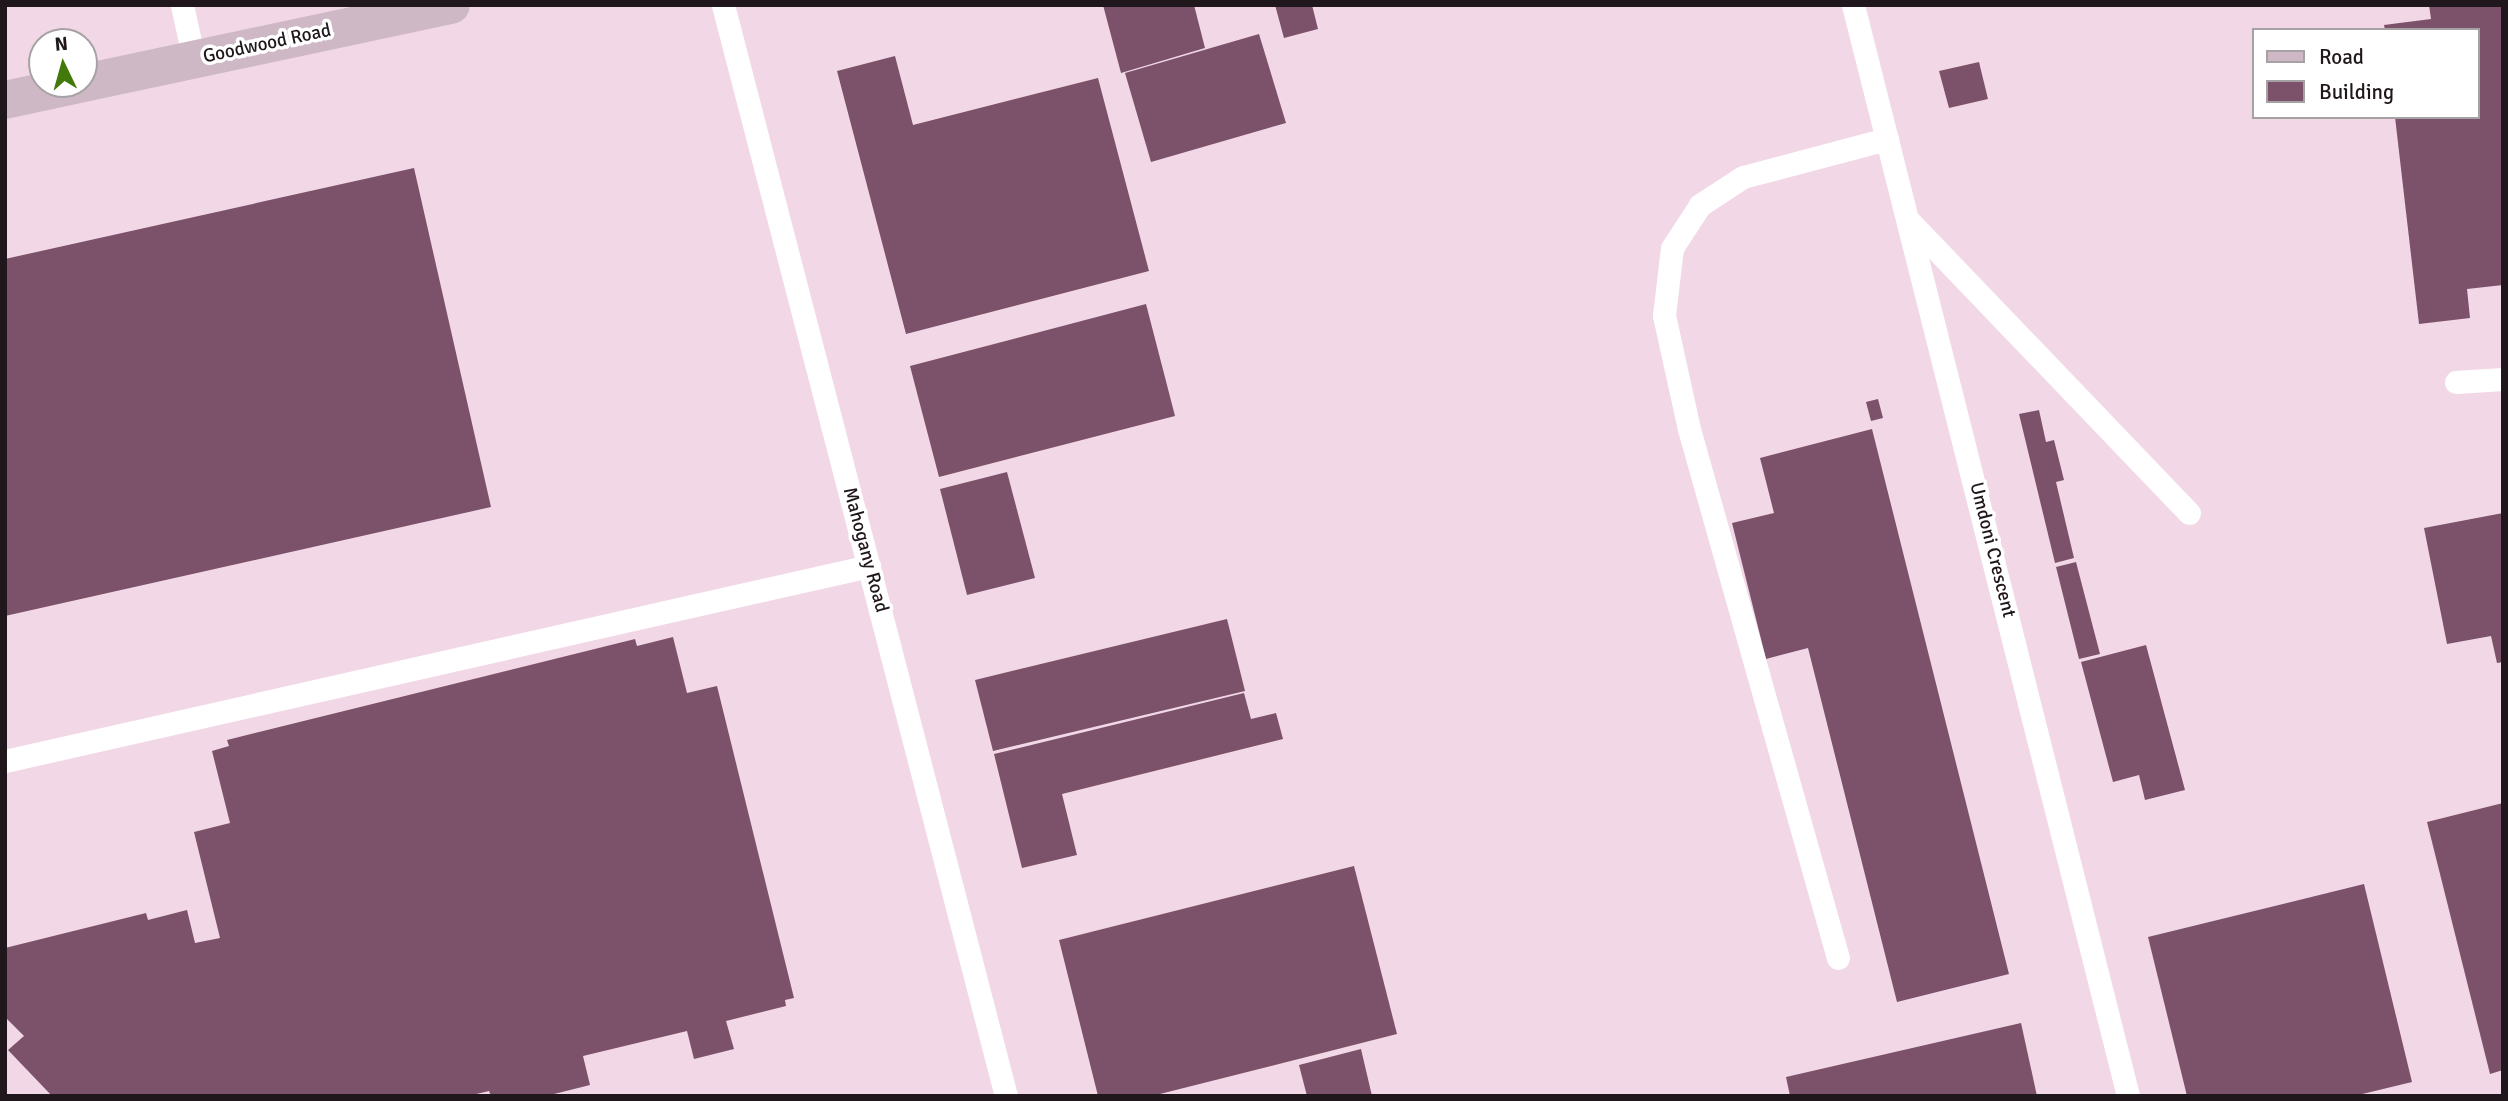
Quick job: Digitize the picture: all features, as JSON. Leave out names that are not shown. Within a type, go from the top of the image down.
[{"type":"street","name":"Goodwood Road","points":[[98,80],[451,5]]},
{"type":"street","name":"Goodwood Road","points":[[5,100],[28,95]]},
{"type":"lane","points":[[183,5],[194,60]]},
{"type":"lane","name":"Mahogany Road","points":[[723,5],[1006,1096]]},
{"type":"lane","name":"Umdoni Crescent","points":[[1853,5],[2127,1096]]},
{"type":"lane","points":[[1838,958],[1689,429],[1664,315],[1672,248],[1700,205],[1743,177],[1887,139]]},
{"type":"lane","points":[[1908,220],[2189,513]]},
{"type":"lane","points":[[2456,382],[2503,379]]},
{"type":"lane","points":[[5,761],[869,566]]},
{"type":"building","points":[[1103,5],[1194,5],[1205,48],[1121,73]]},
{"type":"building","points":[[1275,5],[1312,5],[1318,29],[1284,38]]},
{"type":"building","points":[[2429,5],[2503,5],[2503,285],[2467,289],[2470,318],[2419,324],[2395,119],[2480,119],[2480,28],[2385,28],[2384,25],[2431,19]]},
{"type":"building","points":[[1259,34],[1286,123],[1151,162],[1125,73]]},
{"type":"building","points":[[895,56],[913,125],[1098,78],[1149,271],[906,334],[837,71]]},
{"type":"building","points":[[1979,62],[1988,99],[1949,108],[1939,71]]},
{"type":"building","points":[[414,168],[491,507],[5,616],[5,259]]},
{"type":"building","points":[[1146,304],[1175,416],[939,477],[910,366]]},
{"type":"building","points":[[1878,399],[1883,418],[1871,421],[1866,402]]},
{"type":"building","points":[[2039,410],[2046,442],[2054,440],[2064,480],[2056,482],[2074,558],[2055,563],[2019,414]]},
{"type":"building","points":[[1872,429],[2009,974],[1897,1002],[1808,648],[1766,659],[1732,523],[1774,513],[1760,458]]},
{"type":"building","points":[[1007,472],[1035,578],[967,595],[940,489]]},
{"type":"building","points":[[2503,513],[2503,662],[2497,663],[2491,636],[2447,644],[2424,528]]},
{"type":"building","points":[[2076,562],[2100,654],[2079,659],[2056,567]]},
{"type":"building","points":[[1227,619],[1245,691],[993,751],[975,680]]},
{"type":"building","points":[[673,637],[687,693],[717,686],[794,998],[785,1000],[786,1006],[726,1021],[734,1049],[694,1059],[687,1031],[583,1056],[590,1085],[546,1096],[491,1096],[489,1091],[468,1096],[52,1096],[8,1050],[24,1036],[5,1017],[5,948],[146,913],[148,920],[187,910],[195,943],[220,938],[194,832],[230,823],[212,751],[229,746],[227,740],[635,639],[637,646]]},
{"type":"building","points":[[2146,645],[2185,790],[2145,800],[2139,775],[2113,782],[2081,662]]},
{"type":"building","points":[[1244,693],[1251,719],[1276,713],[1283,739],[1062,794],[1077,855],[1022,868],[994,754]]},
{"type":"building","points":[[2503,803],[2503,1070],[2490,1074],[2427,822]]},
{"type":"building","points":[[1354,866],[1397,1034],[1152,1096],[1098,1096],[1059,940]]},
{"type":"building","points":[[2364,884],[2412,1082],[2354,1096],[2187,1096],[2148,937]]},
{"type":"building","points":[[2021,1023],[2037,1096],[1790,1096],[1786,1077]]},
{"type":"building","points":[[1361,1049],[1372,1096],[1307,1096],[1299,1065]]}]
